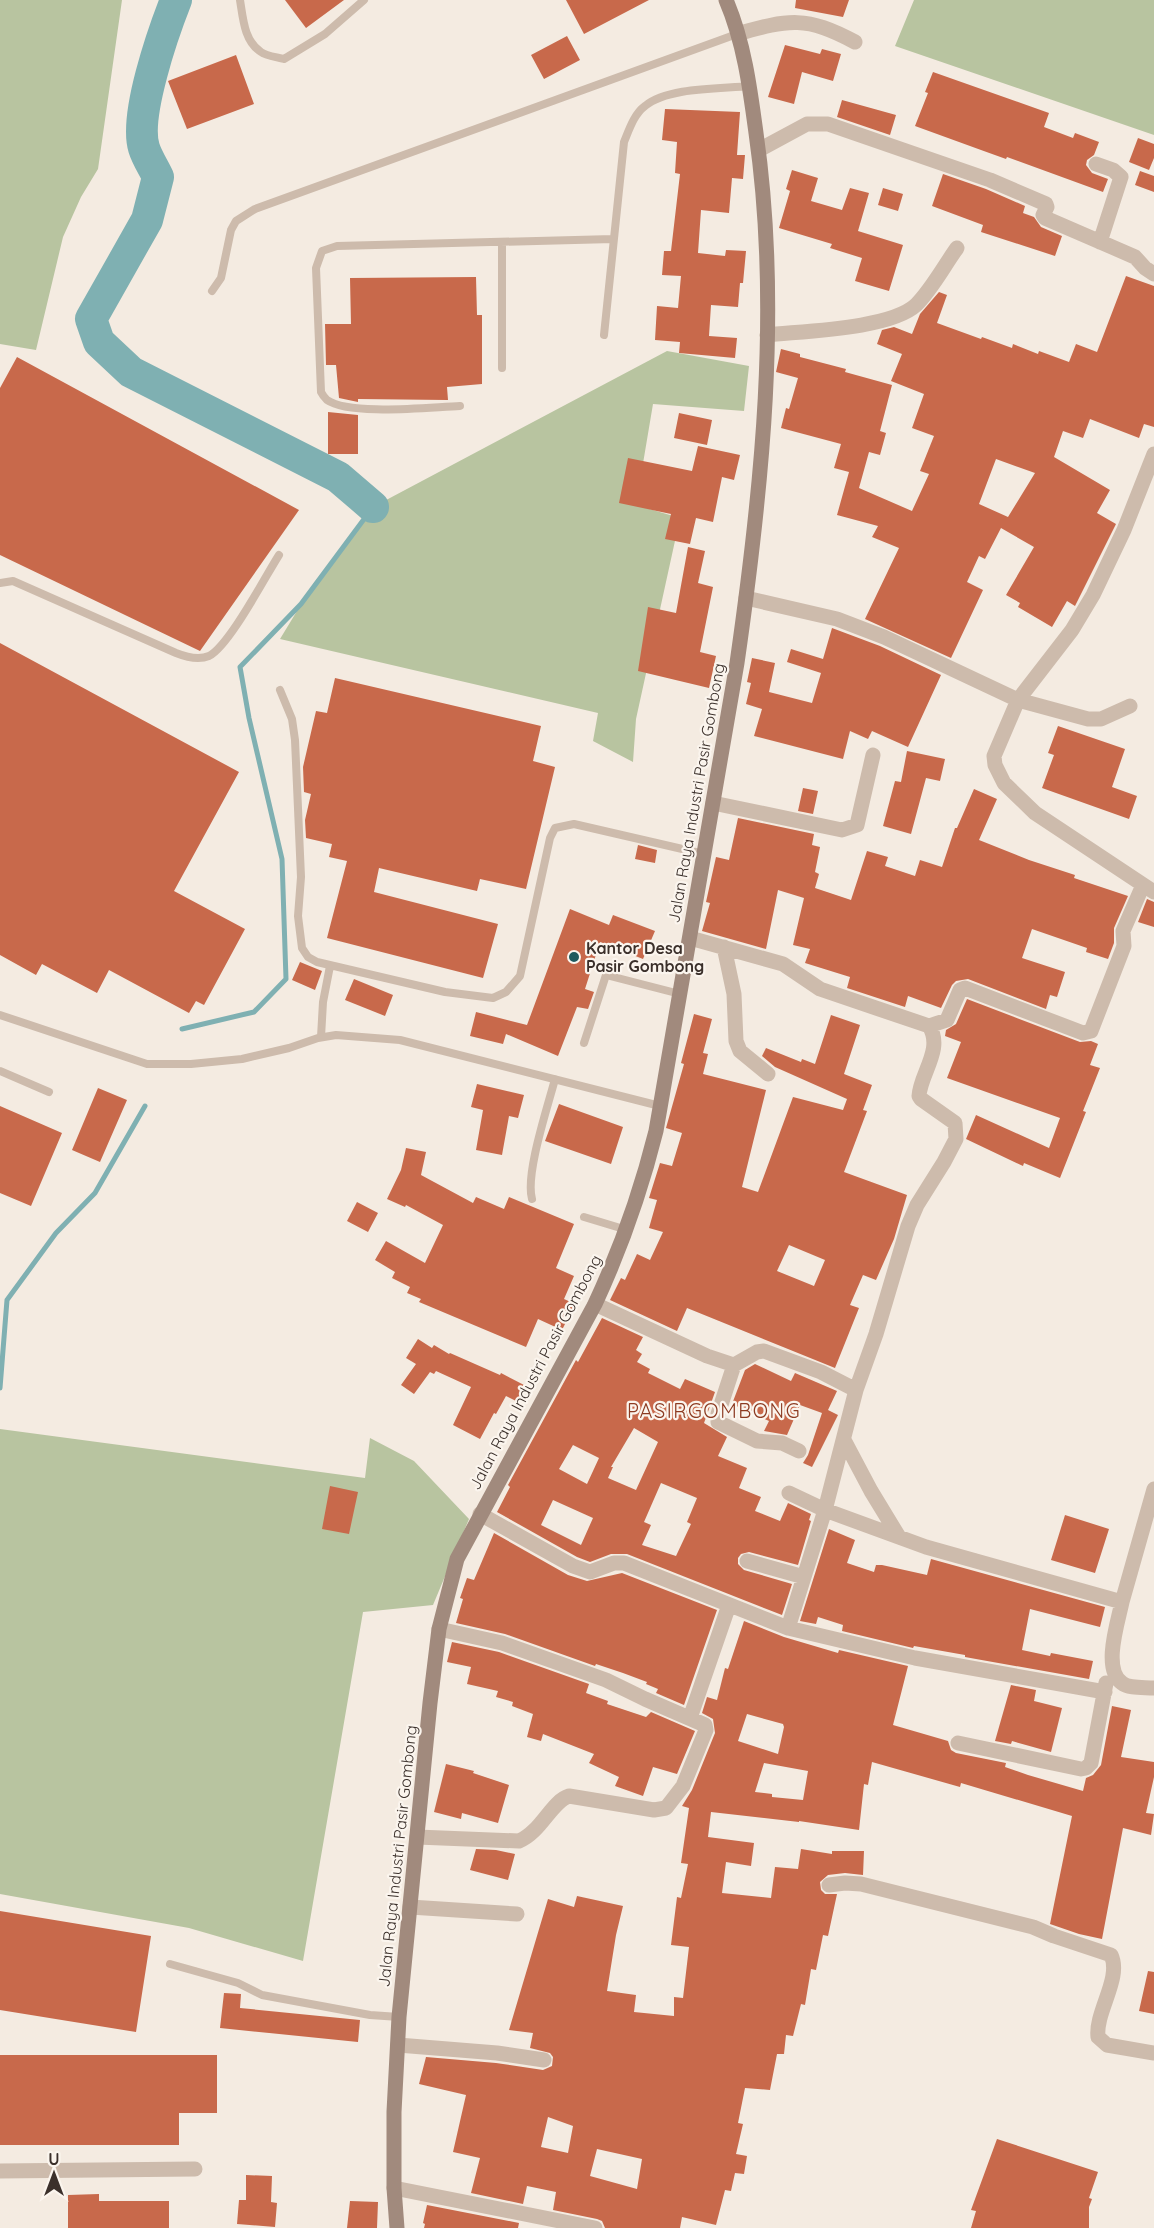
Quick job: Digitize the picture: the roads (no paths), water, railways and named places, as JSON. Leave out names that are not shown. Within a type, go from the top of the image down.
[{"type":"main road","name":"Jalan Raya Industri Pasir Gombong","points":[[397,2228],[394,2188],[394,2112],[399,2017],[439,1629],[457,1558],[595,1304],[627,1230],[648,1162],[690,938],[746,597],[759,479],[766,335],[766,254],[759,150],[750,86],[726,0]]},
{"type":"street","points":[[737,34],[786,23],[809,23],[827,28],[855,42]]},
{"type":"street","points":[[759,150],[807,124],[828,124],[990,180],[1046,204],[1043,215],[1045,218],[1135,257],[1154,274]]},
{"type":"street","points":[[1096,164],[1113,170],[1121,177],[1100,242]]},
{"type":"street","points":[[766,335],[881,323],[901,314],[915,306],[957,248]]},
{"type":"street","points":[[690,938],[783,964],[820,989],[929,1026],[947,1020],[960,990],[965,988],[1083,1033],[1090,1031],[1124,946],[1123,931],[1149,888],[1035,813],[1004,783],[995,765],[994,756],[1017,700],[1072,630],[1093,595],[1124,530],[1154,454]]},
{"type":"street","points":[[746,597],[837,619],[884,637],[1017,700],[1088,719],[1101,719],[1130,706]]},
{"type":"street","points":[[713,803],[842,830],[851,828],[857,825],[873,755]]},
{"type":"street","points":[[724,947],[734,994],[736,1041],[740,1051],[768,1074]]},
{"type":"street","points":[[788,1628],[825,1510],[856,1390],[876,1334],[908,1226],[917,1205],[956,1139],[955,1123],[919,1096],[933,1048],[934,1036],[929,1026]]},
{"type":"street","points":[[595,1304],[707,1356],[734,1365]]},
{"type":"street","points":[[799,1451],[782,1443],[757,1441],[718,1422],[718,1414],[734,1365],[757,1352],[764,1351],[821,1372],[856,1390]]},
{"type":"street","points":[[844,1440],[899,1537]]},
{"type":"street","points":[[1154,1489],[1122,1602],[1111,1660],[1115,1677],[1123,1685],[1154,1688]]},
{"type":"street","points":[[789,1493],[825,1510],[926,1547],[1122,1602]]},
{"type":"street","points":[[480,1514],[573,1566],[590,1572],[614,1563],[624,1563],[788,1628],[915,1658],[1105,1692]]},
{"type":"street","points":[[747,1562],[804,1577]]},
{"type":"street","points":[[690,1719],[729,1605]]},
{"type":"street","points":[[417,1837],[519,1841],[528,1837],[562,1798],[569,1796],[654,1810],[666,1808],[683,1786],[706,1730],[705,1725],[606,1680],[502,1643],[439,1629]]},
{"type":"street","points":[[958,1743],[1081,1769],[1086,1768],[1090,1763],[1107,1680],[1115,1677]]},
{"type":"street","points":[[829,1885],[861,1884],[1033,1927],[1111,1955],[1114,1961],[1113,1972],[1098,2026],[1098,2037],[1107,2045],[1154,2053]]},
{"type":"street","points":[[410,1907],[517,1914]]},
{"type":"street","points":[[398,2045],[496,2053],[544,2060]]},
{"type":"street","points":[[0,2171],[195,2169]]},
{"type":"street","points":[[394,2188],[595,2228]]},
{"type":"lane","points":[[240,0],[247,34],[253,45],[262,53],[284,59],[325,33],[364,0]]},
{"type":"lane","points":[[212,291],[221,278],[231,230],[236,221],[255,209],[737,34]]},
{"type":"lane","points":[[604,335],[624,142],[633,120],[643,106],[674,93],[750,86]]},
{"type":"lane","points":[[460,406],[381,409],[341,405],[326,400],[321,392],[316,268],[322,251],[337,246],[613,239]]},
{"type":"lane","points":[[502,242],[502,368]]},
{"type":"lane","points":[[0,583],[13,580],[176,653],[187,657],[207,657],[217,650],[231,631],[279,555]]},
{"type":"lane","points":[[280,690],[292,719],[295,741],[301,877],[298,916],[302,948],[308,957],[317,962],[445,992],[493,998],[506,992],[520,976],[550,838],[555,828],[574,824],[704,854]]},
{"type":"lane","points":[[321,1037],[323,1002],[330,966]]},
{"type":"lane","points":[[584,1043],[606,975],[680,994]]},
{"type":"lane","points":[[0,1016],[147,1064],[191,1064],[242,1059],[336,1035],[400,1040],[660,1106]]},
{"type":"lane","points":[[0,1071],[49,1092]]},
{"type":"lane","points":[[532,1199],[529,1189],[538,1139],[555,1079]]},
{"type":"lane","points":[[584,1217],[627,1230]]},
{"type":"lane","points":[[170,1964],[238,1983],[262,1995],[370,2015],[399,2017]]},
{"type":"waterway","points":[[176,0],[151,74],[143,116],[144,148],[158,177],[147,220],[91,319],[99,342],[131,372],[338,477],[373,507]]},
{"type":"waterway","points":[[182,1029],[254,1012],[286,979],[282,859],[249,718],[240,667],[301,604],[373,507]]},
{"type":"waterway","points":[[0,1388],[7,1300],[56,1233],[95,1193],[145,1106]]},
{"type":"place","name":"Kantor Desa Pasir Gombong","points":[[574,957]]},
{"type":"district","name":"PASIRGOMBONG","points":[[714,1410]]}]
